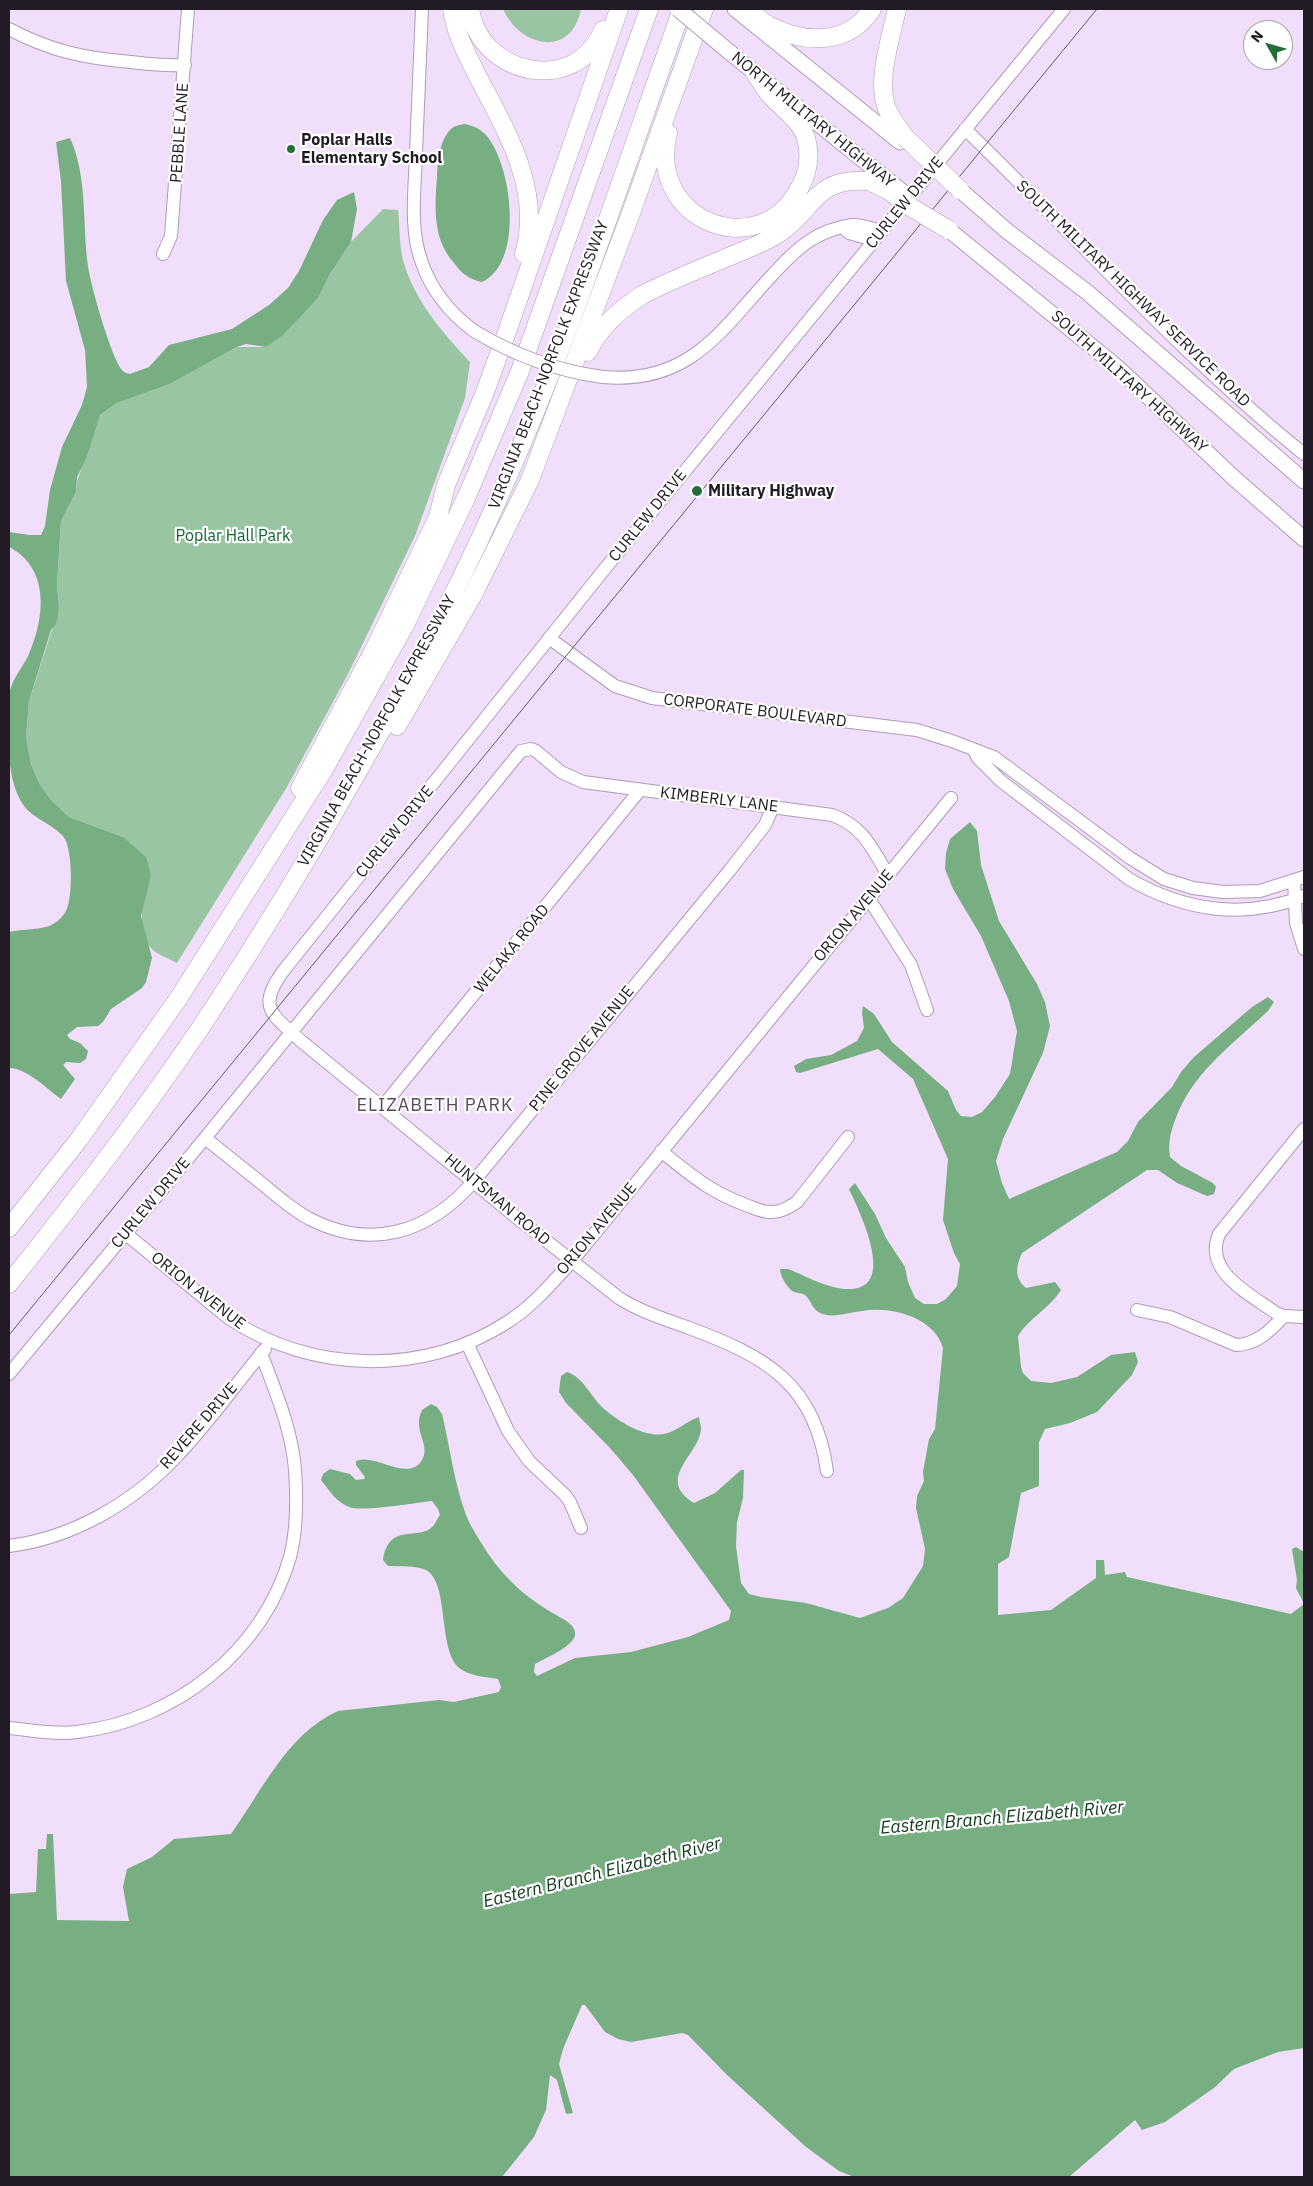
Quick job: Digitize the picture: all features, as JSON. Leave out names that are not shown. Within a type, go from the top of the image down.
[{"type":"highway","points":[[452,9],[462,45],[514,147],[526,186],[528,202],[527,243],[520,267],[508,329]]},
{"type":"highway","points":[[470,9],[475,28],[481,39],[497,56],[523,68],[549,70],[574,64],[592,50],[600,38],[612,9]]},
{"type":"highway","points":[[217,937],[342,713],[438,517],[446,485],[479,408],[508,329],[619,9]]},
{"type":"highway","name":"VIRGINIA BEACH-NORFOLK EXPRESSWAY","points":[[9,1228],[80,1138],[139,1056],[272,854],[352,723],[405,625],[467,496],[520,371],[649,9]]},
{"type":"highway","name":"VIRGINIA BEACH-NORFOLK EXPRESSWAY","points":[[9,1284],[76,1199],[171,1070],[243,963],[330,821],[443,615],[512,467],[596,249],[682,9]]},
{"type":"highway","points":[[744,11],[786,33],[811,40],[841,35],[862,21],[872,9]]},
{"type":"highway","points":[[897,9],[884,76],[883,87],[887,110],[903,139],[960,190]]},
{"type":"highway","points":[[330,821],[390,737],[452,632],[473,595],[530,480],[704,10]]},
{"type":"highway","points":[[682,71],[664,147],[668,175],[676,196],[694,214],[716,225],[731,227],[757,224],[780,212],[796,195],[806,171],[808,158],[805,135],[791,114],[770,95],[755,72]]},
{"type":"highway","points":[[551,426],[595,338],[627,305],[657,287],[770,239],[794,221],[816,195],[832,187],[854,180],[873,177],[907,205],[955,234]]},
{"type":"main road","name":"NORTH MILITARY HIGHWAY","points":[[678,9],[755,72],[873,177]]},
{"type":"main road","points":[[744,11],[903,139]]},
{"type":"main road","points":[[960,190],[1007,231],[1086,292],[1304,481]]},
{"type":"main road","name":"SOUTH MILITARY HIGHWAY","points":[[955,234],[1117,368],[1235,479],[1304,539]]},
{"type":"street","name":"PEBBLE LANE","points":[[163,254],[172,236],[188,9]]},
{"type":"street","points":[[422,9],[414,198],[417,244],[428,278],[451,312],[474,331],[494,343],[537,361],[586,375],[627,378],[648,376],[665,371],[692,357],[716,338],[799,248],[819,234],[852,225],[878,236]]},
{"type":"street","name":"CURLEW DRIVE","points":[[292,1032],[273,1014],[268,1006],[270,992],[275,982],[549,638],[1064,9]]},
{"type":"street","points":[[9,28],[50,48],[78,56],[144,64],[185,64]]},
{"type":"street","name":"SOUTH MILITARY HIGHWAY SERVICE ROAD","points":[[965,129],[1192,356],[1231,393],[1304,454]]},
{"type":"street","name":"CORPORATE BOULEVARD","points":[[549,638],[610,683],[630,692],[652,698],[918,730],[994,757],[1130,858],[1164,879],[1193,888],[1223,892],[1260,891],[1299,879]]},
{"type":"street","name":"CURLEW DRIVE","points":[[9,1374],[411,887],[515,756],[521,751],[531,749]]},
{"type":"street","name":"KIMBERLY LANE","points":[[531,749],[572,778],[583,782],[832,815],[845,820],[863,834],[888,875]]},
{"type":"street","points":[[974,750],[978,758],[1001,781],[1129,879],[1148,890],[1194,906],[1216,909],[1259,909],[1300,898]]},
{"type":"street","name":"WELAKA ROAD","points":[[383,1106],[640,790]]},
{"type":"street","name":"ORION AVENUE","points":[[126,1234],[230,1319],[288,1348],[330,1358],[371,1362],[422,1357],[467,1343],[507,1322],[549,1288],[572,1261],[951,798]]},
{"type":"street","name":"PINE GROVE AVENUE","points":[[205,1138],[290,1206],[328,1227],[358,1234],[395,1233],[422,1224],[453,1204],[474,1181],[730,870],[765,825],[774,808]]},
{"type":"street","points":[[1299,879],[1300,898],[1296,923],[1304,949]]},
{"type":"street","points":[[869,899],[911,965],[927,1010]]},
{"type":"street","name":"HUNTSMAN ROAD","points":[[292,1032],[619,1298],[636,1308],[743,1350],[780,1374],[805,1402],[821,1439],[827,1471]]},
{"type":"street","points":[[1304,1129],[1219,1234],[1215,1247],[1218,1264],[1231,1280],[1276,1313],[1284,1316],[1304,1317]]},
{"type":"street","points":[[661,1151],[716,1193],[763,1212],[772,1212],[788,1208],[797,1202],[848,1137]]},
{"type":"street","points":[[1138,1310],[1170,1317],[1236,1345],[1247,1345],[1256,1340],[1284,1316]]},
{"type":"street","name":"REVERE DRIVE","points":[[9,1546],[68,1532],[125,1500],[175,1459],[272,1341]]},
{"type":"street","points":[[467,1343],[508,1431],[529,1462],[565,1494],[581,1528]]},
{"type":"street","points":[[9,1728],[53,1733],[96,1730],[144,1715],[186,1694],[207,1679],[226,1662],[250,1634],[276,1592],[288,1563],[294,1526],[296,1493],[292,1446],[286,1423],[261,1353]]},
{"type":"green space","points":[[503,9],[581,9],[575,25],[567,35],[556,41],[545,42],[533,39],[521,32],[511,22]]},
{"type":"green space","name":"Poplar Hall Park","points":[[383,209],[398,210],[403,260],[414,289],[439,327],[470,362],[465,398],[415,536],[348,674],[287,787],[177,963],[152,950],[145,939],[142,911],[151,875],[123,837],[69,817],[51,800],[40,785],[31,764],[26,737],[29,701],[59,608],[57,584],[61,521],[76,492],[77,481],[100,415],[117,403],[170,384],[237,347],[266,347],[318,298],[330,274],[351,242]]},
{"type":"water","points":[[465,124],[483,132],[494,148],[502,166],[510,211],[509,234],[504,255],[496,271],[482,282],[470,278],[457,267],[442,243],[436,222],[437,176],[442,145],[451,129]]},
{"type":"water","points":[[70,138],[80,169],[84,201],[86,250],[93,288],[113,353],[125,373],[130,374],[149,367],[169,345],[232,329],[269,305],[288,288],[299,271],[323,220],[337,200],[354,192],[357,209],[351,242],[330,274],[318,298],[283,335],[266,347],[246,344],[237,347],[170,384],[117,403],[100,415],[86,459],[77,477],[76,492],[61,521],[57,584],[59,608],[56,624],[51,630],[29,701],[26,737],[31,764],[40,785],[51,800],[69,817],[123,837],[146,857],[151,875],[141,916],[152,958],[146,982],[142,988],[111,1009],[103,1022],[98,1026],[77,1027],[67,1035],[70,1039],[80,1043],[88,1051],[86,1059],[80,1063],[66,1062],[63,1065],[75,1079],[61,1099],[30,1075],[23,1071],[9,1068],[9,932],[49,926],[59,920],[66,911],[68,904],[71,873],[69,851],[63,836],[26,808],[17,793],[11,773],[9,752],[10,689],[29,654],[41,609],[38,580],[32,567],[22,556],[9,547],[9,532],[41,535],[45,526],[50,490],[62,447],[82,405],[87,387],[85,350],[66,281],[61,181],[56,142]]},
{"type":"water","name":"Eastern Branch Elizabeth River","points":[[970,822],[977,831],[981,865],[999,921],[1037,984],[1045,1002],[1050,1026],[1043,1053],[1003,1139],[996,1161],[1009,1199],[1117,1152],[1128,1141],[1138,1122],[1172,1087],[1181,1072],[1194,1057],[1252,1007],[1268,997],[1274,1002],[1268,1011],[1213,1061],[1201,1075],[1181,1105],[1170,1135],[1170,1157],[1181,1166],[1213,1183],[1216,1187],[1214,1194],[1207,1196],[1177,1183],[1158,1170],[1147,1170],[1022,1253],[1017,1272],[1019,1280],[1026,1288],[1055,1282],[1061,1290],[1018,1336],[1021,1367],[1023,1373],[1031,1381],[1051,1383],[1077,1377],[1111,1355],[1135,1352],[1138,1362],[1132,1375],[1097,1412],[1070,1423],[1045,1429],[1039,1442],[1039,1486],[1021,1493],[1009,1557],[998,1564],[998,1615],[1051,1610],[1096,1578],[1096,1560],[1104,1560],[1105,1575],[1125,1572],[1127,1577],[1291,1614],[1304,1604],[1304,2048],[1278,2052],[1234,2069],[1214,2088],[1165,2122],[1142,2130],[1135,2120],[1069,2177],[854,2177],[839,2171],[806,2147],[727,2075],[688,2035],[682,2033],[631,2042],[618,2039],[605,2032],[585,2005],[582,2005],[563,2049],[559,2064],[573,2113],[566,2114],[557,2080],[550,2075],[546,2110],[534,2137],[502,2177],[9,2177],[9,1894],[36,1892],[38,1849],[46,1849],[47,1834],[53,1834],[57,1920],[129,1921],[123,1887],[127,1869],[152,1857],[174,1839],[231,1834],[277,1765],[304,1734],[320,1721],[338,1711],[439,1700],[454,1702],[499,1692],[501,1687],[498,1679],[477,1676],[462,1670],[452,1658],[445,1631],[438,1587],[433,1577],[422,1568],[388,1566],[383,1560],[386,1548],[391,1541],[397,1537],[425,1531],[434,1525],[440,1515],[432,1501],[376,1508],[349,1507],[337,1499],[321,1480],[323,1474],[330,1469],[350,1474],[356,1480],[364,1479],[365,1477],[356,1465],[356,1461],[364,1459],[401,1468],[410,1469],[417,1466],[425,1453],[419,1417],[422,1410],[431,1404],[437,1407],[442,1414],[455,1478],[468,1521],[498,1567],[517,1588],[539,1605],[568,1622],[574,1629],[575,1637],[571,1642],[553,1655],[535,1664],[534,1672],[537,1676],[575,1658],[631,1652],[688,1637],[729,1620],[731,1611],[633,1475],[610,1448],[566,1403],[559,1392],[561,1376],[567,1372],[578,1378],[608,1412],[639,1431],[656,1435],[664,1434],[699,1417],[701,1428],[699,1438],[682,1466],[678,1484],[683,1494],[694,1503],[715,1493],[741,1470],[744,1470],[743,1498],[737,1522],[736,1546],[741,1583],[749,1594],[806,1603],[860,1618],[888,1608],[903,1598],[923,1566],[925,1549],[916,1508],[917,1496],[924,1481],[923,1472],[929,1439],[935,1429],[943,1348],[931,1328],[921,1321],[898,1312],[873,1310],[835,1315],[820,1313],[805,1295],[794,1292],[789,1288],[780,1269],[788,1269],[818,1282],[842,1289],[864,1285],[872,1276],[871,1247],[849,1189],[855,1183],[905,1267],[908,1282],[915,1298],[924,1304],[937,1304],[946,1299],[957,1286],[960,1264],[954,1253],[943,1220],[948,1159],[913,1079],[878,1049],[800,1073],[796,1072],[794,1066],[806,1059],[831,1055],[857,1041],[864,1028],[863,1006],[874,1014],[892,1042],[948,1091],[956,1110],[961,1116],[972,1117],[982,1112],[995,1097],[1010,1074],[1017,1031],[1009,1001],[981,936],[953,889],[945,869],[946,853],[950,839]]},
{"type":"water","points":[[1296,1547],[1304,1552],[1304,1604],[1296,1588],[1297,1580],[1292,1549]]},
{"type":"tram line","points":[[9,1335],[1097,9]]},
{"type":"place","name":"Poplar Halls Elementary School","points":[[291,149]]},
{"type":"place","name":"Military Highway","points":[[697,491]]},
{"type":"district","name":"ELIZABETH PARK","points":[[435,1106]]}]
